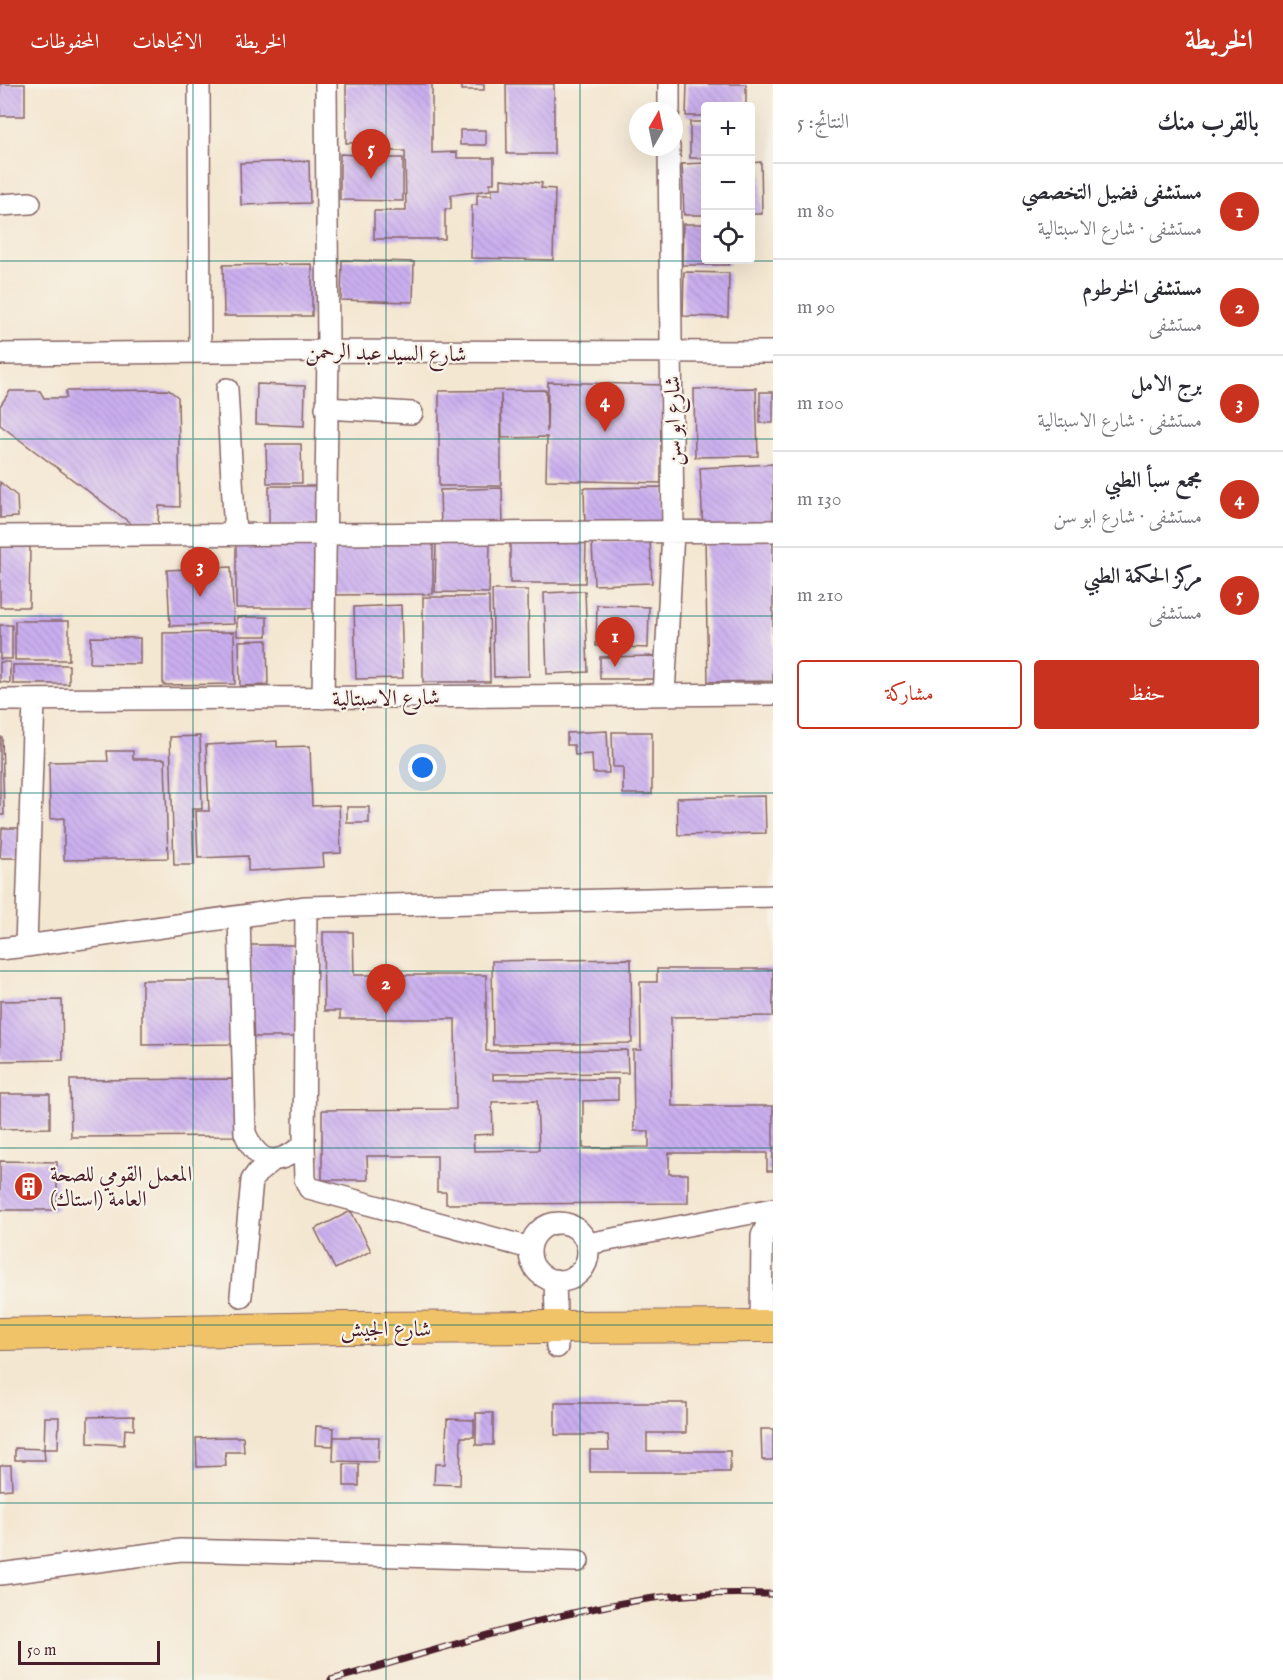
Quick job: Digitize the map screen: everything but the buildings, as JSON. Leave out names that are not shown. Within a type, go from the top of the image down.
[{"type":"highway","name":"شارع الجيش","points":[[0,1334],[48,1342],[769,1333]]},
{"type":"highway","name":"شارع الجيش","points":[[0,1352],[48,1342]]},
{"type":"street","points":[[199,84],[200,352]]},
{"type":"street","points":[[322,698],[328,351],[326,84]]},
{"type":"street","points":[[669,84],[669,102]]},
{"type":"street","name":"شارع ابو سن","points":[[664,695],[673,532],[669,156]]},
{"type":"street","points":[[0,205],[30,203]]},
{"type":"street","name":"شارع السيد عبد الرحمن","points":[[0,354],[328,351],[773,352]]},
{"type":"street","points":[[227,389],[235,534]]},
{"type":"street","points":[[326,408],[412,413]]},
{"type":"street","points":[[0,536],[773,531]]},
{"type":"street","name":"شارع الاسبتالية","points":[[0,700],[773,694]]},
{"type":"street","points":[[26,946],[34,700]]},
{"type":"street","points":[[0,949],[306,907],[773,896]]},
{"type":"street","points":[[306,907],[304,1145],[305,1179],[309,1188],[530,1248]]},
{"type":"street","points":[[239,916],[245,1133],[256,1151],[272,1161]]},
{"type":"street","points":[[241,1296],[252,1180],[272,1161],[283,1160],[304,1145]]},
{"type":"street","points":[[587,1244],[773,1210]]},
{"type":"street","points":[[769,1333],[762,1236],[773,1210]]},
{"type":"street","points":[[552,1223],[574,1226],[582,1234],[587,1244],[588,1255],[585,1266],[567,1280],[544,1277],[536,1269],[531,1259],[530,1248],[534,1237],[541,1228],[552,1223]]},
{"type":"street","points":[[555,1280],[556,1337]]},
{"type":"street","points":[[0,1574],[181,1551],[578,1561]]},
{"type":"railway","points":[[331,1680],[532,1623],[613,1605],[684,1595],[773,1594]]},
{"type":"place","name":"مركز الحكمة الطبي","points":[[371,179]]},
{"type":"place","name":"مجمع سبأ الطبي","points":[[605,432]]},
{"type":"place","name":"برج الامل","points":[[200,597]]},
{"type":"place","name":"مستشفى فضيل التخصصي","points":[[615,667]]},
{"type":"place","name":"مستشفى الخرطوم","points":[[386,1014]]},
{"type":"place","name":"المعمل القومي للصحة العامة (استاك)","points":[[29,1186]]}]
